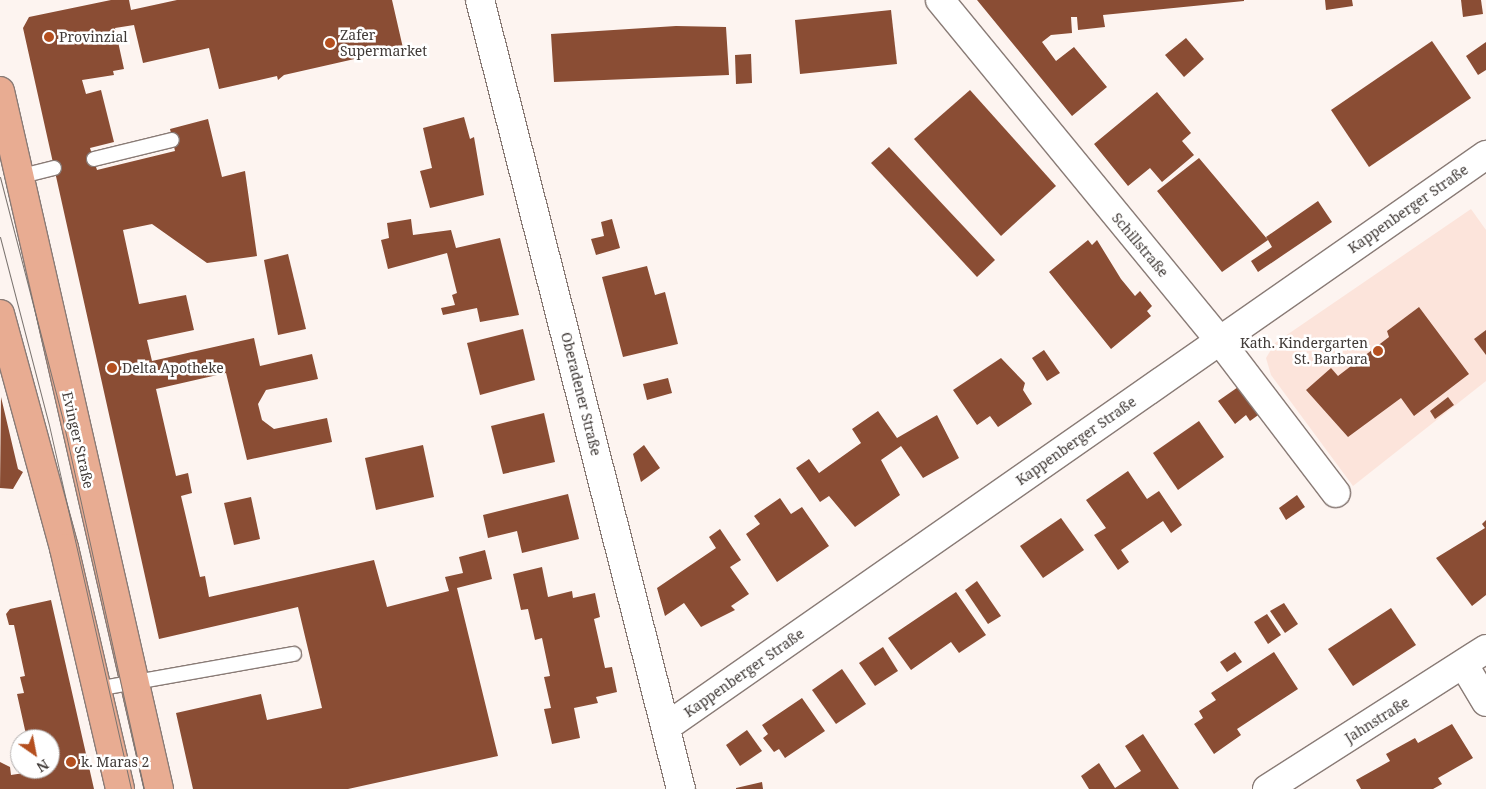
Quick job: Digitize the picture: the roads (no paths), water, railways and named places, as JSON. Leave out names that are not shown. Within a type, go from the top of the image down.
[{"type":"main road","name":"Evinger Straße","points":[[0,90],[18,177],[159,789]]},
{"type":"main road","points":[[0,314],[97,689],[120,789]]},
{"type":"street","name":"Oberadener Straße","points":[[480,0],[681,789]]},
{"type":"street","name":"Schillstraße","points":[[940,0],[1220,341],[1336,493]]},
{"type":"street","name":"Kappenberger Straße","points":[[666,727],[1486,155]]},
{"type":"street","name":"Jahnstraße","points":[[1267,789],[1464,665],[1486,649]]},
{"type":"street","points":[[1464,665],[1486,702]]},
{"type":"lane","points":[[94,159],[172,140]]},
{"type":"lane","points":[[18,177],[54,168]]},
{"type":"lane","points":[[97,689],[294,654]]},
{"type":"tram line","points":[[0,177],[63,421],[144,789]]},
{"type":"tram line","points":[[0,237],[49,425],[131,789]]},
{"type":"place","name":"Provinzial","points":[[49,37]]},
{"type":"place","name":"Zafer Supermarket","points":[[330,43]]},
{"type":"place","name":"Kath. Kindergarten St. Barbara","points":[[1378,351]]},
{"type":"place","name":"Delta Apotheke","points":[[112,368]]},
{"type":"place","name":"k. Maras 2","points":[[71,762]]}]
